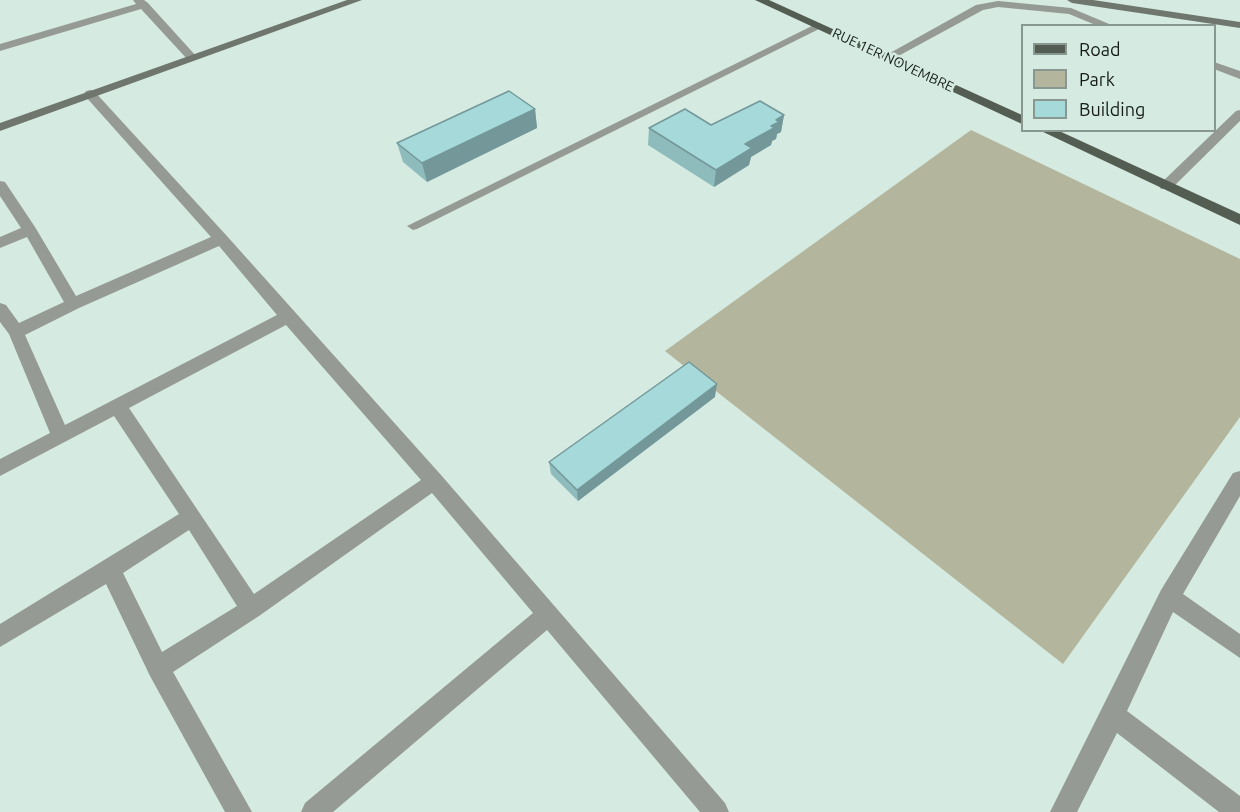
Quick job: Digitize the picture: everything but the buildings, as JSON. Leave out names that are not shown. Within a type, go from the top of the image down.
[{"type":"main road","points":[[0,127],[357,0]]},
{"type":"main road","name":"RUE 1ER NOVEMBRE","points":[[762,0],[1021,119]]},
{"type":"main road","points":[[1072,0],[1240,24]]},
{"type":"main road","points":[[1147,0],[1240,13]]},
{"type":"main road","points":[[1049,132],[1240,220]]},
{"type":"street","points":[[0,48],[141,3],[192,58]]},
{"type":"street","points":[[887,58],[980,7],[998,4],[1071,11],[1105,24]]},
{"type":"street","points":[[1216,65],[1240,75]]},
{"type":"street","points":[[90,94],[434,481],[716,812]]},
{"type":"street","points":[[1166,186],[1240,114]]},
{"type":"street","points":[[0,185],[30,230],[73,304]]},
{"type":"street","points":[[0,243],[30,230]]},
{"type":"street","points":[[15,332],[221,239]]},
{"type":"street","points":[[0,309],[15,332],[60,435]]},
{"type":"street","points":[[0,468],[288,317]]},
{"type":"street","points":[[117,406],[251,609]]},
{"type":"street","points":[[1063,812],[1113,715],[1169,597],[1240,479]]},
{"type":"street","points":[[158,668],[251,609],[434,481]]},
{"type":"street","points":[[0,636],[110,570],[192,517]]},
{"type":"street","points":[[110,570],[158,668],[239,812]]},
{"type":"street","points":[[1169,597],[1240,647]]},
{"type":"street","points":[[314,812],[549,614]]},
{"type":"street","points":[[1113,715],[1240,812]]},
{"type":"lane","points":[[413,226],[818,26]]},
{"type":"green space","points":[[971,130],[1240,259],[1240,417],[1063,664],[665,351]]}]
